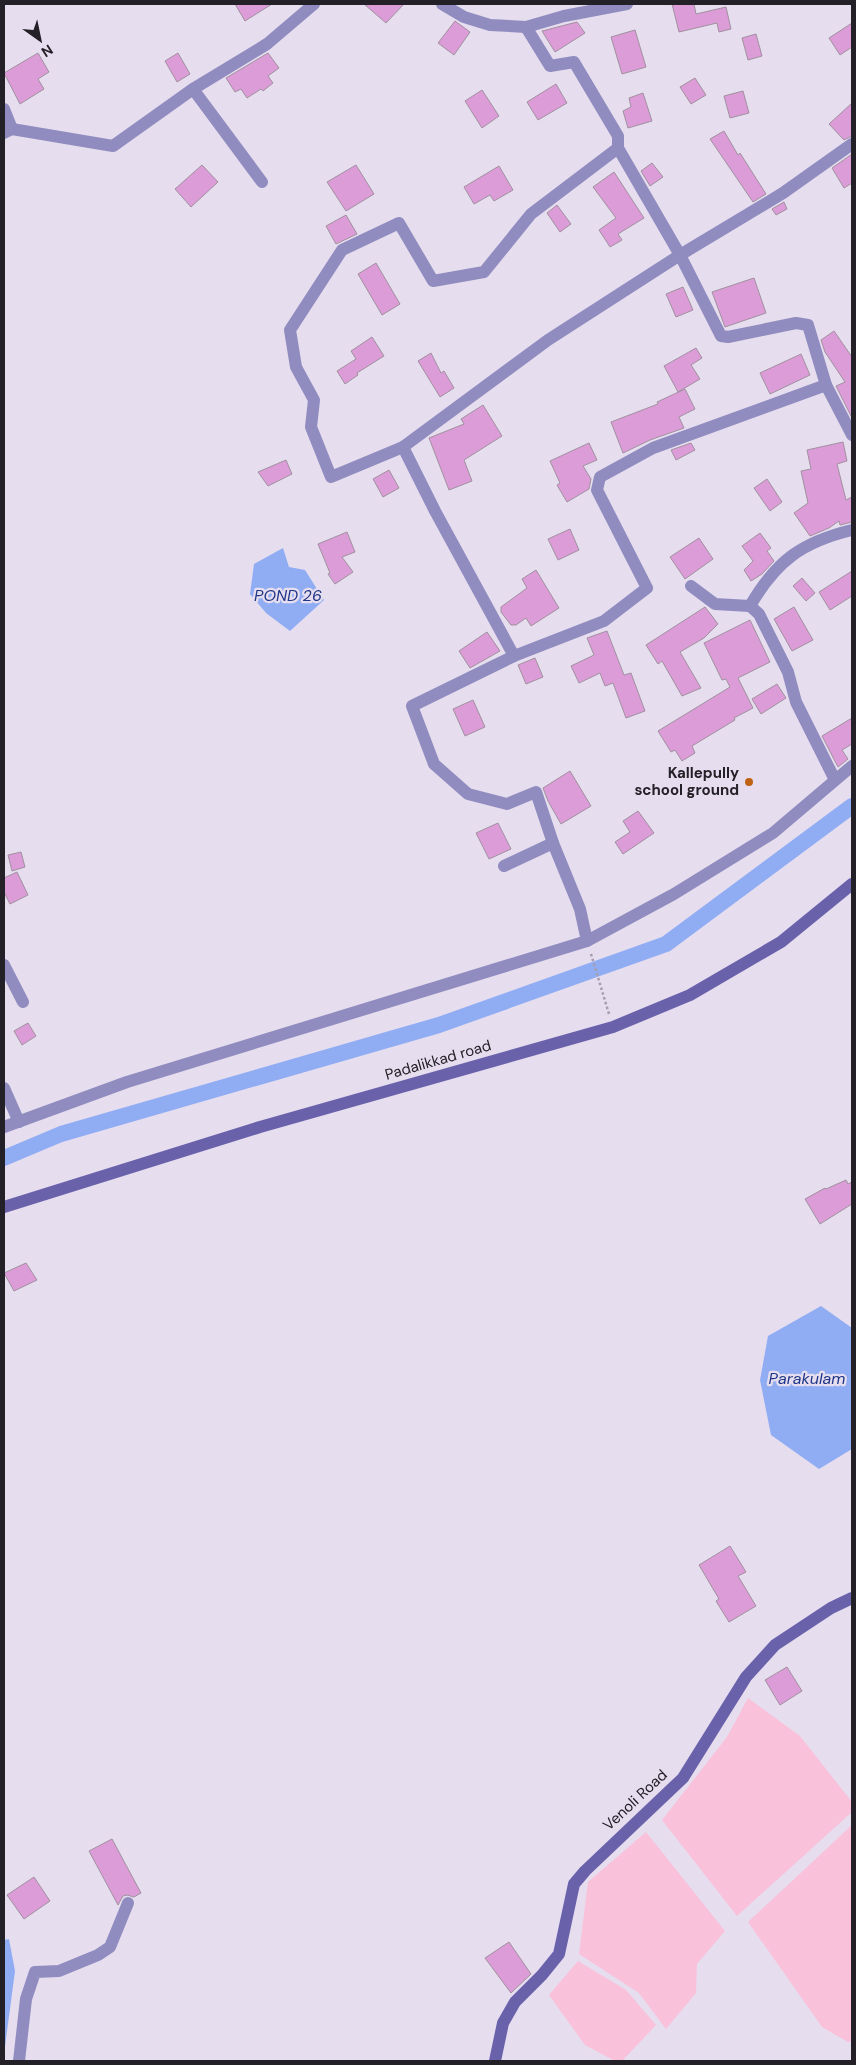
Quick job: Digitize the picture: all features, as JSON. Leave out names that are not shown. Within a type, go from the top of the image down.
[{"type":"street","points":[[4,109],[8,131],[113,146],[193,89],[267,44],[314,4]]},
{"type":"street","points":[[442,4],[464,17],[490,25],[526,27],[564,16],[627,4]]},
{"type":"street","points":[[526,27],[550,66],[574,62],[618,136],[618,148],[680,255],[720,336],[728,337],[796,323],[808,325],[826,385],[852,435]]},
{"type":"street","points":[[193,89],[262,182]]},
{"type":"street","points":[[618,148],[531,214],[484,272],[433,281],[399,223],[342,250],[290,330],[296,367],[314,400],[310,427],[331,477],[403,448],[548,340],[680,255],[783,193],[852,144]]},
{"type":"street","points":[[587,941],[580,909],[553,844],[536,792],[507,804],[468,794],[434,764],[412,706],[514,656],[604,621],[647,588],[597,490],[600,477],[653,448],[826,385]]},
{"type":"street","points":[[403,448],[435,512],[514,656]]},
{"type":"street","points":[[750,606],[770,577],[789,557],[809,544],[852,530]]},
{"type":"street","points":[[691,586],[715,604],[750,606],[759,614],[788,672],[796,702],[835,780]]},
{"type":"street","points":[[4,1127],[127,1082],[587,941],[674,894],[773,833],[852,766]]},
{"type":"street","points":[[504,866],[553,844]]},
{"type":"street","name":"Padalikkad road","points":[[4,1207],[260,1127],[613,1028],[690,995],[781,942],[852,884]]},
{"type":"street","points":[[4,965],[23,1002]]},
{"type":"street","points":[[4,1088],[19,1122]]},
{"type":"street","name":"Venoli Road","points":[[495,2061],[503,2023],[515,2002],[542,1975],[559,1954],[574,1884],[584,1870],[683,1778],[746,1677],[775,1645],[831,1608],[852,1598]]},
{"type":"street","points":[[19,2061],[26,1999],[35,1972],[59,1971],[98,1955],[110,1947],[128,1903]]},
{"type":"path","points":[[587,941],[613,1028]]},
{"type":"shaded area","points":[[748,1698],[800,1736],[852,1802],[852,1812],[737,1916],[662,1820],[727,1737]]},
{"type":"shaded area","points":[[852,1825],[852,2041],[848,2042],[822,2027],[748,1922]]},
{"type":"shaded area","points":[[646,1832],[725,1931],[697,1964],[696,1993],[666,2029],[639,1993],[579,1954],[588,1882]]},
{"type":"shaded area","points":[[578,1961],[626,1990],[656,2025],[622,2061],[615,2061],[585,2045],[549,1995]]},
{"type":"water","name":"POND 26","points":[[283,548],[289,567],[305,570],[324,600],[290,631],[266,613],[250,594],[254,564]]},
{"type":"water","name":"Parakulam","points":[[821,1306],[852,1328],[852,1449],[819,1469],[771,1435],[760,1380],[768,1336]]},
{"type":"water","points":[[9,1939],[15,1971],[4,2054],[4,1940]]},
{"type":"building","points":[[235,4],[272,4],[245,21]]},
{"type":"building","points":[[364,4],[404,4],[386,23]]},
{"type":"building","points":[[672,4],[694,4],[696,14],[726,7],[731,29],[719,32],[717,23],[679,32]]},
{"type":"building","points":[[455,21],[470,32],[454,55],[438,43]]},
{"type":"building","points":[[577,22],[585,33],[555,52],[542,31]]},
{"type":"building","points":[[852,23],[852,47],[840,55],[829,38]]},
{"type":"building","points":[[635,30],[646,67],[622,74],[611,37]]},
{"type":"building","points":[[756,34],[762,56],[748,60],[742,38]]},
{"type":"building","points":[[38,53],[49,72],[38,79],[44,89],[20,104],[4,73]]},
{"type":"building","points":[[178,53],[190,74],[177,82],[165,61]]},
{"type":"building","points":[[268,53],[279,68],[268,76],[273,83],[263,91],[261,89],[247,98],[241,89],[235,92],[226,78]]},
{"type":"building","points":[[695,78],[706,95],[691,104],[680,87]]},
{"type":"building","points":[[556,84],[567,103],[538,120],[527,102]]},
{"type":"building","points":[[482,90],[499,116],[482,128],[465,101]]},
{"type":"building","points":[[743,91],[749,113],[730,118],[724,96]]},
{"type":"building","points":[[643,93],[652,121],[628,128],[623,111],[631,107],[629,98]]},
{"type":"building","points":[[852,103],[852,136],[844,140],[829,124]]},
{"type":"building","points":[[724,131],[738,155],[740,153],[766,194],[753,202],[710,139]]},
{"type":"building","points":[[852,154],[852,183],[844,188],[832,168]]},
{"type":"building","points":[[652,163],[663,177],[650,186],[641,171]]},
{"type":"building","points":[[202,165],[218,182],[191,207],[175,189]]},
{"type":"building","points":[[356,165],[374,194],[346,211],[327,182]]},
{"type":"building","points":[[499,166],[513,190],[494,201],[490,195],[474,204],[464,187]]},
{"type":"building","points":[[614,172],[644,218],[618,234],[622,240],[610,247],[599,230],[616,218],[593,187]]},
{"type":"building","points":[[784,202],[787,209],[776,215],[772,209]]},
{"type":"building","points":[[557,205],[571,224],[560,232],[547,213]]},
{"type":"building","points":[[346,215],[357,234],[336,244],[326,226]]},
{"type":"building","points":[[376,263],[400,304],[382,315],[358,274]]},
{"type":"building","points":[[754,278],[766,313],[725,327],[712,292]]},
{"type":"building","points":[[683,287],[693,310],[676,317],[666,294]]},
{"type":"building","points":[[834,331],[852,357],[852,418],[836,386],[845,382],[825,352],[821,340]]},
{"type":"building","points":[[372,337],[384,356],[357,373],[358,375],[345,384],[337,371],[356,359],[351,351]]},
{"type":"building","points":[[696,348],[702,358],[691,365],[700,379],[678,392],[664,366]]},
{"type":"building","points":[[431,353],[441,373],[444,371],[454,388],[440,397],[418,361]]},
{"type":"building","points":[[801,354],[810,375],[770,394],[760,373]]},
{"type":"building","points":[[685,389],[695,409],[679,417],[684,428],[650,440],[623,453],[611,422],[658,404],[657,402]]},
{"type":"building","points":[[483,405],[502,436],[464,460],[472,481],[449,490],[429,438],[464,424],[461,419]]},
{"type":"building","points":[[843,442],[847,461],[837,464],[846,500],[852,497],[852,522],[840,525],[839,521],[829,528],[810,536],[794,513],[808,503],[801,471],[811,469],[807,450]]},
{"type":"building","points":[[589,443],[597,460],[583,466],[591,479],[589,489],[567,502],[557,485],[560,483],[550,461]]},
{"type":"building","points":[[691,443],[695,450],[676,460],[671,450]]},
{"type":"building","points":[[286,460],[292,474],[268,486],[258,472]]},
{"type":"building","points":[[389,470],[399,488],[383,497],[373,479]]},
{"type":"building","points":[[767,479],[782,502],[770,511],[754,488]]},
{"type":"building","points":[[570,529],[579,550],[558,560],[548,539]]},
{"type":"building","points":[[347,532],[355,552],[342,557],[353,572],[335,584],[328,574],[330,573],[318,544]]},
{"type":"building","points":[[760,533],[771,548],[767,551],[774,561],[762,574],[751,581],[744,570],[753,561],[742,546]]},
{"type":"building","points":[[699,538],[713,559],[685,579],[670,557]]},
{"type":"building","points":[[536,570],[559,608],[531,626],[526,618],[516,625],[511,625],[501,612],[501,607],[527,588],[522,579]]},
{"type":"building","points":[[852,571],[852,596],[830,610],[819,592]]},
{"type":"building","points":[[802,578],[815,593],[806,601],[793,586]]},
{"type":"building","points":[[705,607],[718,624],[704,638],[680,652],[701,688],[682,696],[662,661],[658,664],[646,645]]},
{"type":"building","points":[[794,607],[813,640],[792,651],[774,619]]},
{"type":"building","points":[[750,620],[770,662],[738,678],[753,708],[734,718],[735,720],[692,746],[695,753],[682,761],[675,750],[671,752],[658,731],[730,687],[726,679],[722,680],[704,643]]},
{"type":"building","points":[[607,631],[624,675],[631,673],[645,711],[626,718],[613,683],[605,686],[600,673],[579,683],[571,666],[594,655],[587,638]]},
{"type":"building","points":[[487,632],[500,651],[470,668],[459,651]]},
{"type":"building","points":[[535,658],[543,677],[526,684],[518,665]]},
{"type":"building","points":[[777,684],[786,698],[761,714],[752,699]]},
{"type":"building","points":[[473,700],[485,727],[465,736],[453,709]]},
{"type":"building","points":[[852,718],[852,744],[842,750],[848,759],[838,767],[822,736]]},
{"type":"building","points":[[570,771],[591,806],[561,824],[543,788]]},
{"type":"building","points":[[638,811],[654,833],[623,854],[615,842],[630,832],[623,821]]},
{"type":"building","points":[[498,823],[511,849],[489,859],[476,833]]},
{"type":"building","points":[[21,852],[25,867],[12,871],[8,855]]},
{"type":"building","points":[[17,872],[28,895],[10,904],[4,892],[4,878]]},
{"type":"building","points":[[28,1023],[36,1036],[22,1045],[14,1031]]},
{"type":"building","points":[[846,1180],[848,1184],[852,1182],[852,1204],[820,1224],[805,1199],[825,1188]]},
{"type":"building","points":[[26,1263],[37,1280],[14,1291],[4,1273]]},
{"type":"building","points":[[730,1546],[746,1572],[738,1576],[756,1606],[729,1622],[716,1601],[719,1599],[699,1565]]},
{"type":"building","points":[[787,1667],[802,1691],[780,1705],[765,1680]]},
{"type":"building","points":[[112,1839],[141,1893],[134,1897],[123,1896],[118,1905],[89,1851]]},
{"type":"building","points":[[34,1877],[50,1901],[24,1919],[7,1895]]},
{"type":"building","points":[[509,1942],[531,1974],[511,1993],[485,1958]]},
{"type":"waterway","points":[[4,1158],[61,1134],[439,1025],[666,944],[852,806]]},
{"type":"place","name":"Kallepully school ground","points":[[749,782]]}]
